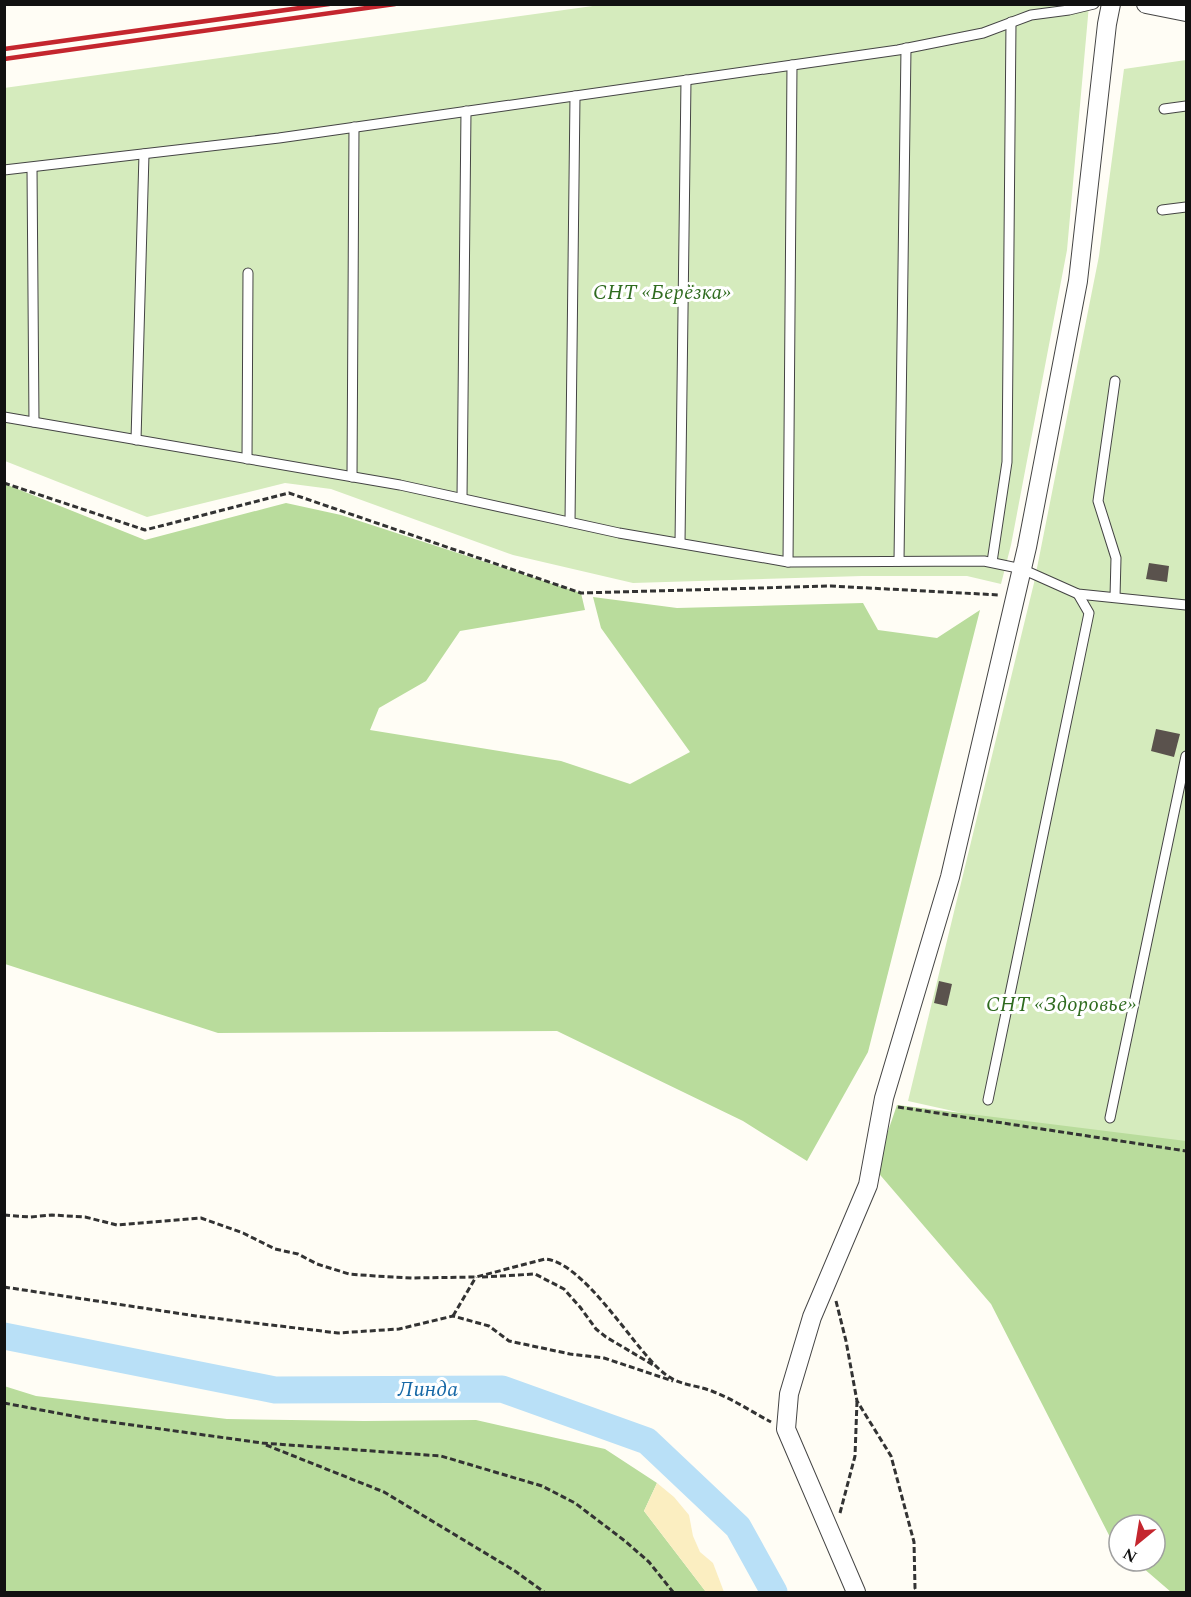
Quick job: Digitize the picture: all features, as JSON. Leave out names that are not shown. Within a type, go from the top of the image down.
[{"type":"street","points":[[856,1593],[786,1430],[789,1394],[812,1317],[868,1185],[883,1104],[950,877],[1016,596],[1078,281],[1111,4]]},
{"type":"street","points":[[1146,4],[1186,12]]},
{"type":"lane","points":[[4,170],[354,127],[906,48],[983,33],[1031,15],[1094,4]]},
{"type":"lane","points":[[992,562],[1008,462],[1011,22]]},
{"type":"lane","points":[[899,561],[906,48]]},
{"type":"lane","points":[[788,562],[792,65]]},
{"type":"lane","points":[[680,543],[686,80]]},
{"type":"lane","points":[[570,522],[575,96]]},
{"type":"lane","points":[[1164,109],[1186,106]]},
{"type":"lane","points":[[462,498],[466,111]]},
{"type":"lane","points":[[352,477],[354,127]]},
{"type":"lane","points":[[136,440],[144,154]]},
{"type":"lane","points":[[32,168],[34,422]]},
{"type":"lane","points":[[1162,210],[1186,207]]},
{"type":"lane","points":[[247,459],[248,273]]},
{"type":"lane","points":[[1115,597],[1116,558],[1098,501],[1116,381]]},
{"type":"lane","points":[[4,417],[352,477],[570,522],[788,562],[984,561],[1022,569],[1078,594],[1186,605]]},
{"type":"lane","points":[[988,1100],[1089,613],[1078,594]]},
{"type":"lane","points":[[1110,1118],[1186,756]]},
{"type":"path","points":[[4,483],[145,530],[289,494],[581,593],[831,586],[1016,596]]},
{"type":"path","points":[[883,1104],[1186,1151]]},
{"type":"path","points":[[4,1215],[85,1217],[117,1225],[201,1218],[243,1233],[275,1249],[298,1254],[317,1264],[349,1274],[412,1278],[535,1274],[564,1289],[596,1329],[606,1337],[673,1380],[689,1386]]},
{"type":"path","points":[[453,1316],[476,1277],[545,1259],[555,1260],[590,1288],[659,1369]]},
{"type":"path","points":[[830,1278],[846,1341],[857,1401],[855,1456],[834,1538]]},
{"type":"path","points":[[4,1287],[196,1316],[338,1333],[399,1329],[453,1316],[489,1326],[509,1341],[570,1354],[604,1358],[689,1386],[713,1391],[786,1430]]},
{"type":"path","points":[[857,1401],[891,1456],[914,1542],[917,1593]]},
{"type":"path","points":[[4,1403],[89,1419],[262,1443],[441,1456],[542,1486],[575,1503],[625,1540],[649,1562],[673,1593]]},
{"type":"path","points":[[262,1443],[384,1492],[515,1571],[544,1593]]},
{"type":"green space","name":"СНТ «Берёзка»","points":[[600,5],[1089,5],[1067,250],[1011,545],[1001,584],[967,576],[862,576],[633,583],[513,555],[331,489],[285,483],[147,517],[5,461],[4,88]]},
{"type":"green space","name":"СНТ «Здоровье»","points":[[1186,60],[1186,1163],[908,1101],[1034,583],[1099,256],[1124,69]]},
{"type":"green space","points":[[5,484],[145,540],[286,503],[341,515],[581,593],[585,610],[460,631],[426,681],[379,708],[370,730],[561,761],[630,784],[690,752],[601,628],[593,597],[677,608],[863,603],[878,630],[937,638],[980,610],[868,1052],[807,1161],[743,1121],[557,1031],[218,1033],[5,964]]},
{"type":"green space","points":[[897,1105],[1186,1141],[1186,1592],[1171,1592],[1149,1573],[1167,1573],[1167,1513],[1107,1513],[1107,1531],[991,1304],[875,1169]]},
{"type":"green space","points":[[4,1386],[36,1396],[227,1419],[476,1420],[605,1449],[657,1483],[644,1511],[706,1592],[5,1592]]},
{"type":"sand","points":[[657,1483],[674,1497],[689,1515],[693,1536],[700,1552],[713,1563],[724,1592],[706,1592],[644,1511]]},
{"type":"building","points":[[1149,563],[1169,566],[1167,582],[1146,579]]},
{"type":"building","points":[[1156,729],[1180,734],[1174,757],[1151,751]]},
{"type":"building","points":[[939,981],[952,984],[947,1006],[934,1003]]},
{"type":"waterway","name":"Линда","points":[[4,1336],[275,1390],[502,1389],[647,1441],[738,1527],[774,1592]]},
{"type":"railway","points":[[4,49],[329,4]]},
{"type":"railway","points":[[4,59],[395,4]]}]
